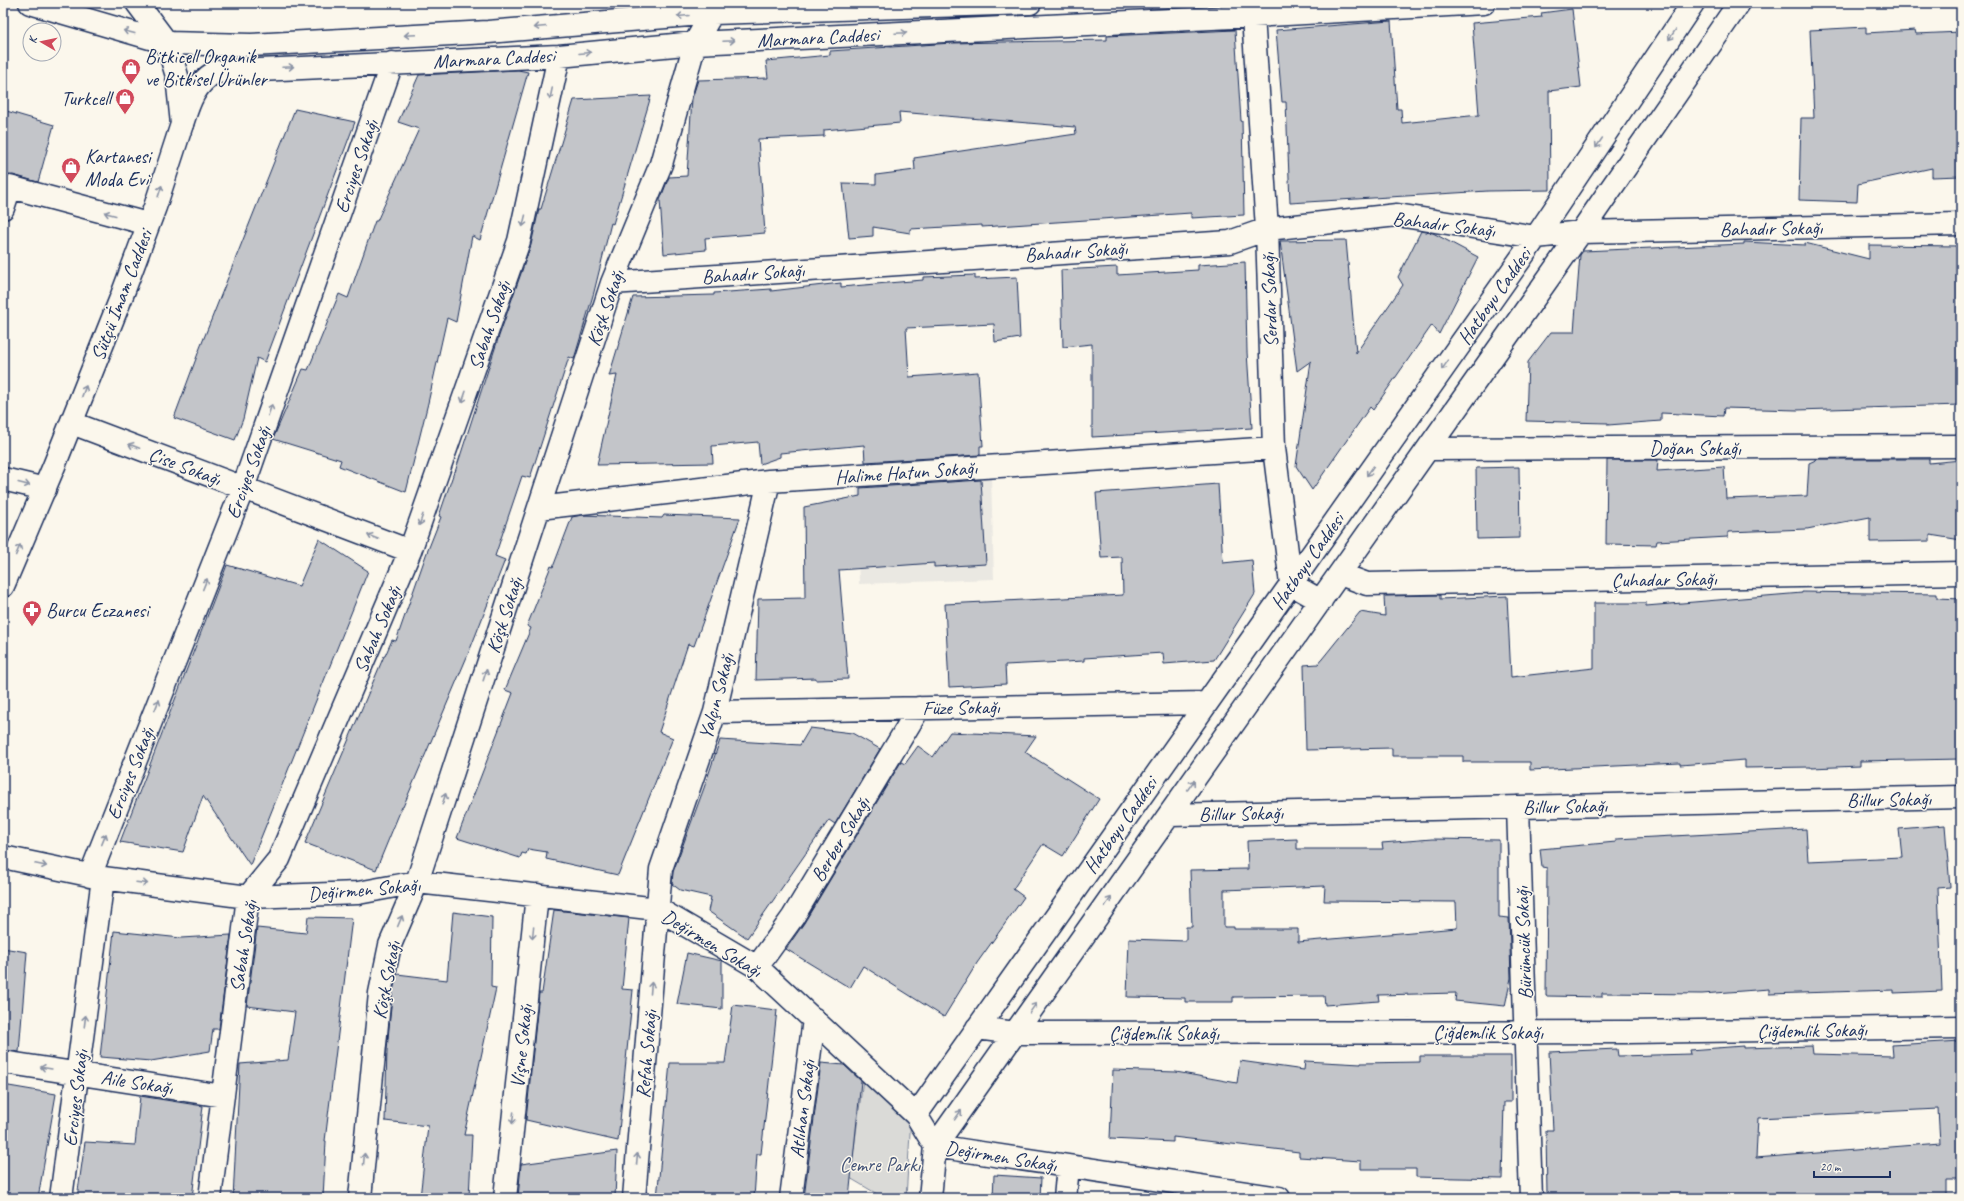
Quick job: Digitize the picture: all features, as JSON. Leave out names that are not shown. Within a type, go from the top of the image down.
[{"type":"street","name":"Marmara Caddesi","points":[[30,3],[167,43],[251,46],[488,32],[716,8],[1030,3]]},
{"type":"street","name":"Sütçü İmam Caddesi","points":[[3,586],[72,422],[148,224],[182,124],[177,76],[167,43],[137,3]]},
{"type":"street","name":"Marmara Caddesi","points":[[182,124],[190,100],[203,79],[215,72],[559,56],[694,43],[1257,10],[1484,3]]},
{"type":"street","name":"Hatboyu Caddesi","points":[[916,1115],[1536,237],[1693,3]]},
{"type":"street","name":"Hatboyu Caddesi","points":[[935,1146],[1581,232],[1739,3]]},
{"type":"street","name":"Köşk Sokağı","points":[[360,1198],[380,993],[390,945],[417,882],[612,282],[661,164],[694,43],[716,8]]},
{"type":"street","name":"Serdar Sokağı","points":[[1257,10],[1267,228],[1274,448],[1291,584]]},
{"type":"street","name":"Sabah Sokağı","points":[[210,1198],[248,897],[279,858],[410,551],[519,241],[559,56]]},
{"type":"street","name":"Erciyes Sokağı","points":[[62,1198],[78,1073],[97,877],[242,488],[392,63]]},
{"type":"street","points":[[3,208],[10,187],[148,224]]},
{"type":"street","name":"Bahadır Sokağı","points":[[612,282],[1230,242],[1267,228],[1398,215],[1536,237],[1581,232],[1961,224]]},
{"type":"street","name":"Çise Sokağı","points":[[72,422],[410,551]]},
{"type":"street","name":"Doğan Sokağı","points":[[1428,449],[1961,446]]},
{"type":"street","name":"Halime Hatun Sokağı","points":[[539,508],[769,481],[1274,448]]},
{"type":"street","points":[[3,479],[45,489]]},
{"type":"street","name":"Yalçın Sokağı","points":[[658,909],[661,869],[714,712],[769,481]]},
{"type":"street","name":"Çuhadar Sokağı","points":[[1367,584],[1961,573]]},
{"type":"street","name":"Hatboyu Caddesi","points":[[1340,574],[1367,584]]},
{"type":"street","points":[[1291,584],[1321,601]]},
{"type":"street","name":"Füze Sokağı","points":[[714,712],[1207,703]]},
{"type":"street","name":"Berber Sokağı","points":[[757,967],[793,916],[919,708]]},
{"type":"street","name":"Billur Sokağı","points":[[1170,814],[1961,797]]},
{"type":"street","name":"Bürümcük Sokağı","points":[[1518,807],[1530,1198]]},
{"type":"street","name":"Değirmen Sokağı","points":[[3,857],[97,877],[248,897],[358,893],[417,882],[537,894],[658,909],[757,967],[916,1115],[935,1146],[1068,1166],[1213,1193],[1279,1198]]},
{"type":"street","name":"Vişne Sokağı","points":[[505,1198],[537,894]]},
{"type":"street","name":"Refah Sokağı","points":[[634,1198],[658,909]]},
{"type":"street","name":"Atlıhan Sokağı","points":[[791,1198],[814,1019]]},
{"type":"street","name":"Çiğdemlik Sokağı","points":[[977,1028],[1015,1033],[1526,1032],[1961,1027]]},
{"type":"street","name":"Aile Sokağı","points":[[3,1062],[223,1096]]},
{"type":"street","points":[[930,1198],[935,1146]]},
{"type":"street","points":[[1065,1198],[1068,1166]]},
{"type":"shaded area","points":[[991,476],[994,579],[859,584],[856,481]]},
{"type":"green space","name":"Cemre Parkı","points":[[863,1080],[911,1117],[906,1198],[884,1198],[850,1178]]},
{"type":"building","points":[[1572,9],[1581,87],[1549,91],[1550,190],[1488,191],[1290,203],[1286,102],[1282,102],[1276,30],[1391,21],[1397,109],[1401,109],[1402,123],[1479,115],[1472,23],[1542,17],[1541,13]]},
{"type":"building","points":[[1866,27],[1866,33],[1915,30],[1916,34],[1961,32],[1961,176],[1932,177],[1932,168],[1858,184],[1857,202],[1799,200],[1801,118],[1814,118],[1810,30]]},
{"type":"building","points":[[1235,30],[1242,121],[1244,215],[1191,218],[1191,213],[982,227],[982,225],[910,229],[910,233],[873,227],[873,236],[849,238],[843,183],[876,184],[876,175],[915,170],[914,158],[1076,134],[1075,127],[899,112],[900,123],[824,130],[824,136],[758,139],[765,233],[705,238],[706,250],[664,254],[660,200],[669,177],[687,176],[692,98],[698,80],[768,78],[766,61],[830,55],[830,51],[952,43],[1107,40],[1107,36]]},
{"type":"building","points":[[518,70],[528,72],[480,240],[472,236],[456,322],[447,318],[406,492],[339,466],[341,460],[273,439],[303,369],[308,370],[339,294],[348,298],[375,221],[377,221],[419,129],[398,122],[419,75]]},
{"type":"building","points":[[651,96],[613,224],[611,223],[594,292],[574,359],[569,357],[530,478],[522,476],[495,556],[505,560],[469,652],[376,870],[305,843],[384,656],[392,640],[396,641],[441,517],[439,516],[531,245],[539,209],[541,209],[574,100]]},
{"type":"building","points":[[295,109],[355,122],[265,362],[257,358],[243,419],[235,440],[174,418],[200,348]]},
{"type":"building","points":[[3,110],[54,125],[38,182],[13,175],[3,177]]},
{"type":"building","points":[[1421,231],[1433,233],[1478,257],[1439,334],[1432,325],[1373,410],[1370,407],[1312,490],[1296,466],[1311,361],[1297,371],[1280,241],[1346,240],[1356,353],[1403,285],[1398,277]]},
{"type":"building","points":[[1744,242],[1805,245],[1805,243],[1869,259],[1869,245],[1961,246],[1961,405],[1797,410],[1724,408],[1723,416],[1661,413],[1661,421],[1608,425],[1608,423],[1526,421],[1528,362],[1551,332],[1574,332],[1580,255],[1583,251],[1744,244]]},
{"type":"building","points":[[1245,262],[1247,352],[1252,428],[1092,437],[1092,344],[1063,347],[1061,270],[1117,267],[1117,275],[1198,270],[1198,265]]},
{"type":"building","points":[[975,275],[975,279],[1017,277],[1020,338],[995,342],[994,324],[906,328],[909,377],[978,372],[983,446],[980,446],[980,455],[865,462],[864,445],[780,453],[780,457],[760,464],[758,442],[712,446],[713,463],[597,465],[617,375],[609,376],[633,297],[714,295],[714,293],[771,289],[771,291],[841,283],[841,287],[923,280],[923,277]]},
{"type":"building","points":[[1818,459],[1929,459],[1929,463],[1961,460],[1961,540],[1930,535],[1930,541],[1870,542],[1870,517],[1807,529],[1728,532],[1728,537],[1657,541],[1656,545],[1606,544],[1607,460],[1658,460],[1657,471],[1724,467],[1726,499],[1807,496],[1809,463]]},
{"type":"building","points":[[1519,467],[1520,538],[1477,539],[1476,468]]},
{"type":"building","points":[[981,480],[986,564],[934,567],[934,563],[839,570],[848,679],[816,680],[816,678],[756,680],[758,599],[805,598],[804,507],[860,496],[860,488]]},
{"type":"building","points":[[1218,484],[1223,563],[1252,560],[1255,594],[1214,660],[1164,664],[1163,653],[1084,658],[1084,661],[1005,665],[1006,684],[949,687],[945,604],[1123,595],[1122,557],[1101,558],[1096,493]]},
{"type":"building","points":[[582,515],[662,518],[664,515],[740,518],[694,646],[688,644],[659,732],[673,738],[618,875],[546,859],[547,852],[528,849],[526,854],[522,853],[520,858],[457,838],[513,693],[505,690],[531,628],[527,626],[551,566],[553,567],[572,517]]},
{"type":"building","points":[[319,539],[368,571],[250,865],[203,796],[183,852],[120,842],[227,565],[299,586]]},
{"type":"building","points":[[1802,592],[1937,594],[1937,598],[1961,599],[1961,759],[1860,761],[1860,766],[1811,768],[1745,768],[1745,760],[1680,765],[1680,763],[1530,770],[1530,762],[1463,762],[1463,756],[1392,756],[1392,748],[1306,750],[1304,665],[1318,664],[1360,612],[1385,616],[1384,596],[1440,595],[1440,599],[1507,596],[1511,677],[1594,668],[1594,603],[1646,603],[1646,606]]},
{"type":"building","points":[[810,728],[852,733],[880,749],[835,824],[829,820],[747,938],[708,911],[711,897],[680,890],[672,884],[673,872],[720,740],[800,745]]},
{"type":"building","points":[[950,732],[1036,736],[1025,752],[1099,799],[1063,856],[1043,844],[1013,889],[1024,897],[977,963],[944,1017],[863,966],[850,988],[786,949],[804,923],[901,762],[905,764],[918,746],[933,757]]},
{"type":"building","points":[[1945,825],[1950,887],[1938,888],[1942,991],[1894,993],[1894,990],[1769,994],[1769,989],[1702,994],[1602,993],[1602,997],[1546,996],[1547,868],[1542,867],[1540,849],[1616,842],[1616,839],[1806,829],[1808,861],[1902,857],[1899,829]]},
{"type":"building","points":[[1297,839],[1297,849],[1383,849],[1382,843],[1432,839],[1499,840],[1499,917],[1509,918],[1511,978],[1505,1006],[1455,1001],[1456,993],[1378,995],[1379,1001],[1325,1005],[1324,996],[1233,997],[1233,1002],[1185,1002],[1185,998],[1127,997],[1129,939],[1186,941],[1186,927],[1192,927],[1190,870],[1248,869],[1247,841]],"holes":[[[1325,886],[1324,901],[1456,902],[1457,928],[1298,942],[1298,929],[1234,929],[1234,927],[1224,927],[1224,890]]]},
{"type":"building","points":[[554,910],[629,918],[622,989],[633,990],[618,1141],[526,1120],[539,993],[542,993]]},
{"type":"building","points":[[453,912],[492,917],[491,987],[496,988],[464,1135],[472,1135],[469,1198],[420,1198],[428,1126],[385,1121],[387,1050],[392,995],[397,974],[447,980]]},
{"type":"building","points":[[308,917],[352,918],[325,1141],[323,1198],[233,1198],[240,1064],[288,1060],[295,1012],[247,1006],[257,928],[306,933]]},
{"type":"building","points":[[114,931],[181,938],[231,935],[219,1029],[213,1029],[210,1051],[151,1061],[100,1057]]},
{"type":"building","points":[[3,948],[27,952],[19,1052],[3,1050]]},
{"type":"building","points":[[687,953],[722,961],[722,1009],[677,1004]]},
{"type":"building","points":[[733,1005],[777,1010],[761,1154],[757,1154],[754,1198],[657,1198],[670,1063],[725,1063]]},
{"type":"building","points":[[1961,1041],[1961,1179],[1946,1179],[1946,1198],[1630,1198],[1547,1195],[1546,1130],[1553,1130],[1549,1052],[1617,1049],[1618,1056],[1691,1054],[1690,1050],[1743,1046],[1743,1048],[1812,1046],[1813,1054],[1893,1056],[1892,1045]],"holes":[[[1938,1109],[1940,1143],[1756,1158],[1758,1118]]]},
{"type":"building","points":[[1420,1056],[1511,1056],[1511,1102],[1504,1102],[1502,1179],[1416,1177],[1416,1169],[1361,1169],[1361,1161],[1299,1157],[1299,1152],[1173,1137],[1173,1142],[1110,1139],[1113,1070],[1176,1072],[1237,1083],[1240,1061],[1304,1070],[1305,1061],[1361,1064],[1420,1062]]},
{"type":"building","points":[[821,1063],[844,1065],[861,1081],[849,1198],[804,1198]]},
{"type":"building","points":[[3,1085],[56,1094],[38,1198],[3,1198]]},
{"type":"building","points":[[140,1096],[203,1106],[192,1198],[77,1198],[85,1142],[135,1145]]},
{"type":"building","points":[[617,1151],[615,1198],[518,1198],[521,1164]]},
{"type":"building","points":[[994,1175],[1041,1178],[1040,1198],[993,1198]]},
{"type":"place","name":"Bitkicell Organik ve Bitkisel Ürünler","points":[[131,85]]},
{"type":"place","name":"Turkcell","points":[[125,115]]},
{"type":"place","name":"Kartanesi Moda Evi","points":[[71,184]]},
{"type":"place","name":"Burcu Eczanesi","points":[[32,627]]}]
